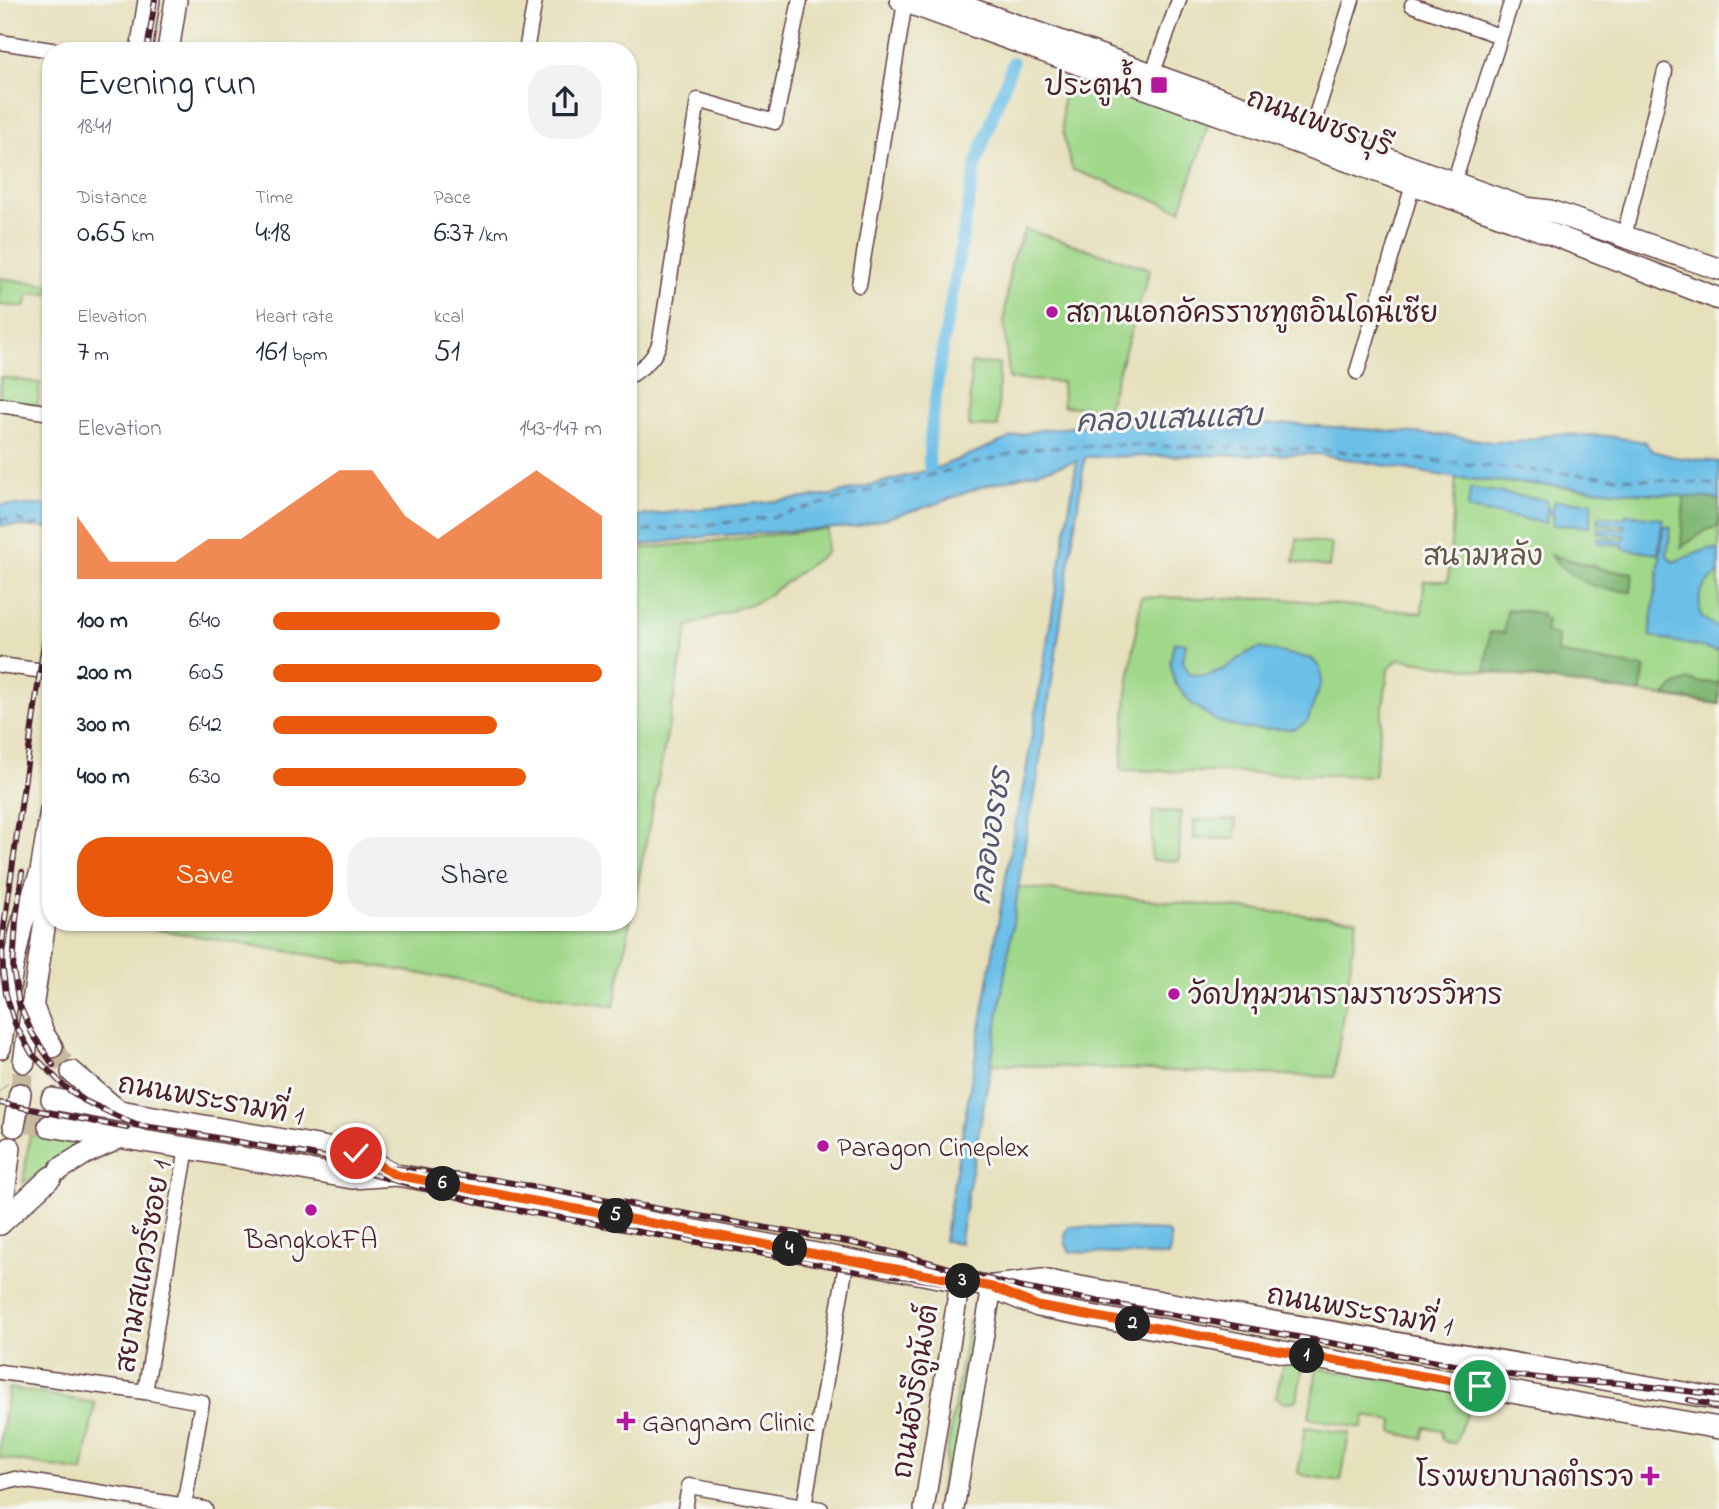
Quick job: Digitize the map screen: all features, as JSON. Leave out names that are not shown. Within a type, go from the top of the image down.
[{"type":"main road","points":[[142,42],[149,0]]},
{"type":"main road","points":[[170,42],[176,0]]},
{"type":"main road","name":"ถนนเพชรบุรี","points":[[946,0],[1524,208],[1550,211],[1719,269]]},
{"type":"main road","name":"ถนนเพชรบุรี","points":[[903,1],[1412,188],[1546,232],[1719,299]]},
{"type":"main road","points":[[0,1048],[19,935],[42,866]]},
{"type":"main road","points":[[41,872],[42,884]]},
{"type":"main road","points":[[24,1062],[43,931]]},
{"type":"main road","points":[[31,1003],[52,1047]]},
{"type":"main road","points":[[72,1072],[118,1110]]},
{"type":"main road","points":[[12,1122],[14,1093]]},
{"type":"main road","name":"ถนนพระรามที่ 1","points":[[52,1099],[356,1153],[396,1175]]},
{"type":"main road","name":"ถนนพระรามที่ 1","points":[[49,1126],[352,1178],[396,1175],[992,1287],[1038,1306],[1719,1429]]},
{"type":"main road","points":[[0,1224],[56,1173],[84,1154],[121,1137]]},
{"type":"main road","points":[[0,1224],[3,1174],[10,1148]]},
{"type":"main road","name":"ถนนพระรามที่ 1","points":[[992,1287],[1042,1280],[1719,1399]]},
{"type":"main road","name":"ถนนอังรีดูนังต์","points":[[923,1509],[960,1281]]},
{"type":"main road","name":"ถนนอังรีดูนังต์","points":[[954,1509],[992,1287]]},
{"type":"street","points":[[528,42],[535,0]]},
{"type":"street","points":[[637,371],[650,362],[660,341],[698,100],[775,122],[800,0]]},
{"type":"street","points":[[1152,75],[1179,0]]},
{"type":"street","points":[[1311,131],[1352,0]]},
{"type":"street","points":[[1454,182],[1512,0]]},
{"type":"street","points":[[859,285],[903,1]]},
{"type":"street","points":[[1412,5],[1500,36]]},
{"type":"street","points":[[0,42],[42,49]]},
{"type":"street","points":[[1623,236],[1665,71]]},
{"type":"street","points":[[1357,372],[1412,188]]},
{"type":"street","points":[[0,405],[42,412]]},
{"type":"street","points":[[0,665],[42,671]]},
{"type":"street","name":"สยามสแควร์ซอย 1","points":[[145,1392],[187,1148]]},
{"type":"street","points":[[804,1506],[848,1259]]},
{"type":"street","points":[[0,1372],[202,1402],[184,1506]]},
{"type":"street","points":[[0,1483],[15,1479],[205,1509]]},
{"type":"street","points":[[685,1509],[689,1486],[821,1509]]},
{"type":"green space","points":[[1065,72],[1209,122],[1181,210],[1073,170],[1062,122]]},
{"type":"green space","points":[[1025,229],[1150,269],[1107,409],[1063,406],[1062,382],[1009,379],[1004,320],[1011,262]]},
{"type":"green space","points":[[0,278],[42,284],[42,294],[29,294],[25,307],[0,305]]},
{"type":"green space","points":[[971,363],[999,364],[998,427],[969,426]]},
{"type":"green space","points":[[0,377],[40,383],[37,407],[0,400]]},
{"type":"green space","name":"สนามหลัง","points":[[1456,478],[1719,499],[1719,704],[1398,659],[1388,670],[1374,776],[1121,770],[1127,694],[1141,597],[1284,599],[1422,613],[1424,581],[1448,581]]},
{"type":"green space","points":[[1684,496],[1719,499],[1719,526],[1707,530],[1681,547]]},
{"type":"green space","points":[[828,529],[826,553],[761,600],[688,626],[637,888],[637,549]]},
{"type":"green space","points":[[1297,539],[1332,544],[1329,567],[1294,562]]},
{"type":"green space","points":[[1551,555],[1607,570],[1633,573],[1631,592],[1589,584],[1567,571]]},
{"type":"green space","points":[[1507,609],[1542,613],[1541,618],[1547,619],[1545,632],[1558,636],[1557,653],[1645,668],[1640,693],[1485,671],[1490,632],[1504,633]]},
{"type":"green space","points":[[1689,680],[1719,683],[1719,704],[1665,696],[1674,686]]},
{"type":"green space","points":[[1153,811],[1181,812],[1179,861],[1151,860]]},
{"type":"green space","points":[[1194,820],[1236,820],[1236,839],[1194,839]]},
{"type":"green space","points":[[1018,887],[1357,920],[1334,1077],[991,1064]]},
{"type":"green space","points":[[166,931],[629,931],[614,1006]]},
{"type":"green space","points":[[30,1134],[81,1145],[23,1183]]},
{"type":"green space","points":[[981,1319],[947,1509],[937,1509],[969,1320]]},
{"type":"green space","points":[[1283,1363],[1303,1366],[1297,1400],[1291,1402],[1276,1397]]},
{"type":"green space","points":[[1317,1368],[1471,1394],[1455,1443],[1446,1442],[1442,1438],[1442,1430],[1425,1427],[1422,1439],[1392,1432],[1393,1421],[1365,1416],[1362,1428],[1310,1418]]},
{"type":"green space","points":[[9,1388],[95,1403],[83,1472],[0,1458],[0,1440]]},
{"type":"green space","points":[[1305,1427],[1349,1433],[1341,1481],[1302,1475],[1298,1472]]},
{"type":"water","points":[[1115,423],[1294,424],[1454,436],[1491,442],[1518,442],[1554,434],[1607,436],[1645,442],[1652,451],[1675,457],[1719,462],[1719,499],[1456,478],[1318,454],[1085,457],[1036,788],[960,1243],[944,1241],[1077,461],[978,488],[933,505],[855,527],[709,536],[637,546],[637,516],[832,495],[937,468],[1015,436],[1039,430]]},
{"type":"water","points":[[1470,488],[1547,500],[1547,509],[1554,509],[1554,501],[1592,502],[1590,526],[1553,525],[1553,513],[1547,512],[1546,523],[1468,509]]},
{"type":"water","points":[[0,505],[42,505],[42,527],[0,525]]},
{"type":"water","points":[[1626,514],[1663,519],[1658,554],[1623,549],[1623,545],[1598,543],[1598,538],[1623,540],[1624,535],[1598,533],[1598,528],[1625,529],[1625,525],[1598,523],[1599,516],[1625,519]]},
{"type":"water","points":[[1664,526],[1671,527],[1667,555],[1673,562],[1708,549],[1719,550],[1719,573],[1703,587],[1699,602],[1701,617],[1719,629],[1719,651],[1650,636]]},
{"type":"water","points":[[1174,643],[1186,643],[1183,661],[1189,674],[1206,676],[1260,648],[1312,659],[1320,668],[1322,681],[1307,722],[1295,729],[1244,729],[1217,721],[1192,704],[1175,683],[1170,663]]},
{"type":"water","points":[[1070,1226],[1164,1231],[1170,1234],[1170,1250],[1168,1256],[1070,1252],[1065,1239]]},
{"type":"waterway","points":[[931,485],[930,436],[942,350],[973,180],[978,158],[1013,62]]},
{"type":"ferry route","points":[[637,532],[768,518],[1033,448],[1116,445],[1317,449],[1525,470],[1719,485]]},
{"type":"ferry route","points":[[0,519],[19,520],[30,526],[42,523]]},
{"type":"tunnel","points":[[52,1047],[72,1072]]},
{"type":"tunnel","points":[[20,1094],[24,1062]]},
{"type":"tunnel","points":[[21,1122],[49,1126]]},
{"type":"railway","points":[[148,42],[155,0]]},
{"type":"railway","points":[[42,658],[2,944],[6,994],[15,1024],[32,1054],[65,1087],[85,1101],[136,1125],[373,1166],[490,1179],[852,1243],[1018,1287],[1510,1375],[1620,1383],[1719,1395]]},
{"type":"railway","points":[[22,872],[13,969],[19,1004],[32,1033],[53,1065]]},
{"type":"railway","points":[[0,1103],[127,1128]]},
{"type":"railway","points":[[371,1174],[489,1205],[843,1268],[987,1288]]},
{"type":"railway","points":[[1689,1400],[1719,1408]]},
{"type":"place","name":"ประตูน้ำ","points":[[1159,85]]},
{"type":"place","name":"สถานเอกอัครราชทูตอินโดนีเซีย","points":[[1052,312]]},
{"type":"place","name":"วัดปทุมวนารามราชวรวิหาร","points":[[1174,994]]},
{"type":"place","name":"Paragon Cineplex","points":[[823,1146]]},
{"type":"place","name":"BangkokFA","points":[[311,1210]]},
{"type":"place","name":"Gangnam Clinic","points":[[626,1421]]},
{"type":"place","name":"โรงพยาบาลตำรวจ","points":[[1650,1476]]},
{"type":"route","points":[[356,1153],[396,1175],[992,1287],[1038,1306],[1480,1386]]},
{"type":"water label","name":"คลองแสนแสบ","points":[[1169,418]]},
{"type":"water label","name":"คลองอรชร","points":[[990,836]]}]
